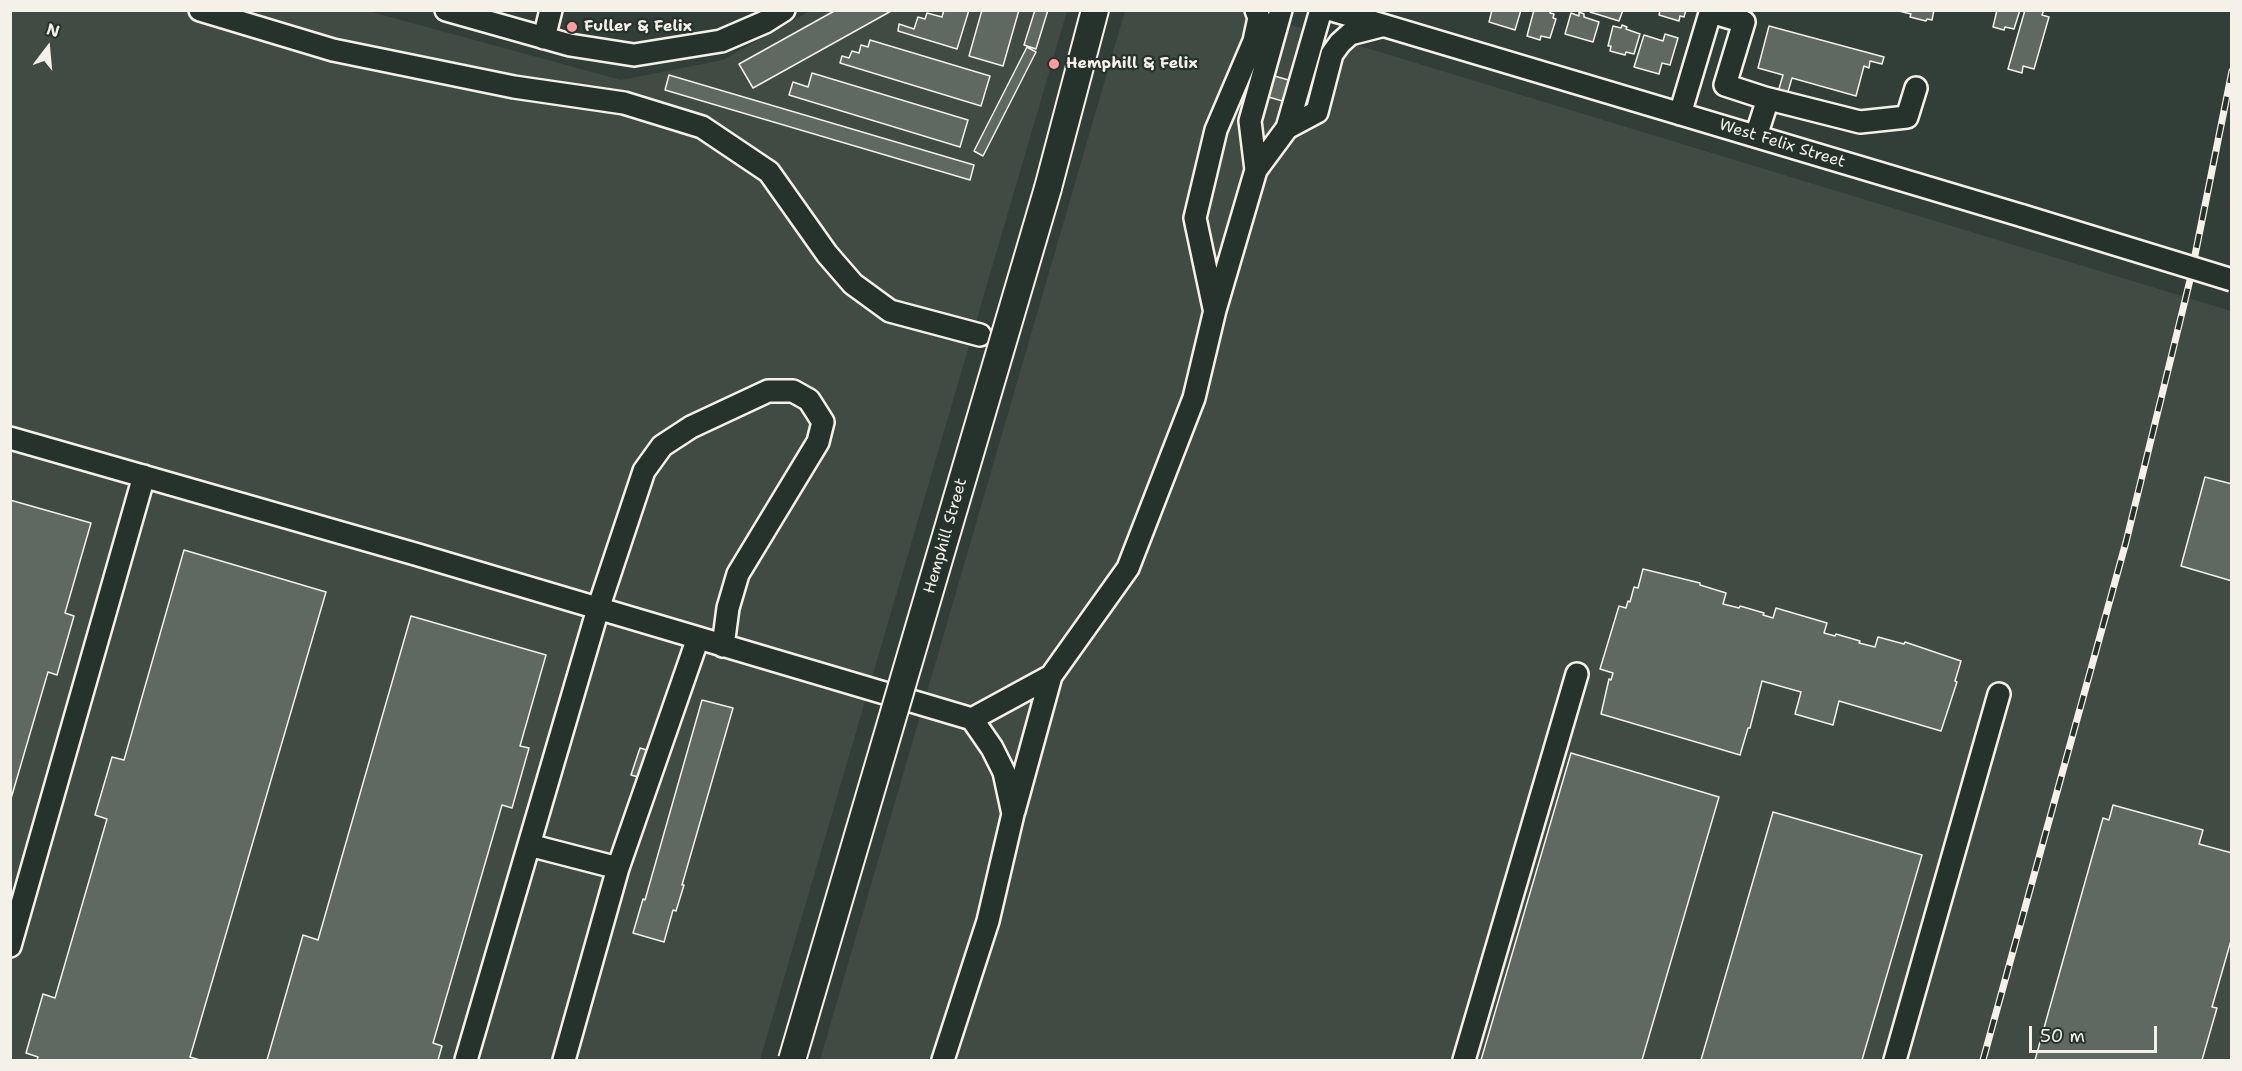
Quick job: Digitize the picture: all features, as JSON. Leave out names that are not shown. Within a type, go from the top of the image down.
[{"type":"main road","name":"Hemphill Street","points":[[792,1060],[1048,188],[1095,10]]},
{"type":"street","points":[[200,10],[333,50],[514,87],[624,103],[702,127],[769,172],[827,254],[853,284],[890,311],[980,335]]},
{"type":"street","points":[[447,10],[570,45],[634,55],[721,41],[765,22],[784,10]]},
{"type":"street","points":[[544,38],[551,10]]},
{"type":"street","points":[[1215,310],[1195,218],[1216,130],[1254,40],[1259,18],[1256,10]]},
{"type":"street","points":[[1256,170],[1250,121],[1281,10]]},
{"type":"street","points":[[943,1060],[988,921],[1013,814],[1051,676],[1128,568],[1194,398],[1215,310],[1256,170],[1287,128],[1321,10]]},
{"type":"street","name":"West Felix Street","points":[[1332,10],[2232,280]]},
{"type":"street","points":[[1680,114],[1711,11],[1745,16],[1725,85],[1765,98],[1860,122],[1907,117],[1916,88]]},
{"type":"street","points":[[1287,128],[1317,112],[1332,54],[1340,43],[1350,34],[1382,25]]},
{"type":"street","points":[[1756,136],[1768,99],[1765,98]]},
{"type":"street","points":[[466,1060],[598,609],[644,471],[662,446],[691,427],[768,391],[793,391],[809,400],[823,422],[818,442],[738,574],[728,608],[723,645]]},
{"type":"street","points":[[10,438],[972,719],[992,748],[1004,772],[1013,814]]},
{"type":"street","points":[[10,946],[144,476]]},
{"type":"street","points":[[564,1060],[618,868],[698,638]]},
{"type":"street","points":[[1464,1060],[1577,674]]},
{"type":"street","points":[[972,719],[1051,676]]},
{"type":"street","points":[[1895,1060],[1999,694]]},
{"type":"street","points":[[529,845],[618,868]]},
{"type":"shaded area","points":[[10,11],[368,11],[621,80],[723,60],[810,11],[1067,11],[760,1060],[11,1060]]},
{"type":"shaded area","points":[[1125,11],[1245,11],[2231,311],[2231,1060],[820,1060]]},
{"type":"building","points":[[836,10],[893,10],[753,88],[739,64]]},
{"type":"building","points":[[944,10],[969,10],[957,49],[898,31],[899,24],[914,29],[918,17],[925,19],[927,13],[942,17]]},
{"type":"building","points":[[982,10],[1019,10],[1003,66],[969,56]]},
{"type":"building","points":[[1035,10],[1048,10],[1036,49],[1024,45]]},
{"type":"building","points":[[1492,10],[1521,10],[1515,30],[1489,22]]},
{"type":"building","points":[[1534,10],[1551,10],[1550,13],[1554,14],[1553,18],[1556,19],[1550,38],[1541,36],[1540,40],[1527,36]]},
{"type":"building","points":[[1590,10],[1623,10],[1619,21],[1590,12]]},
{"type":"building","points":[[1660,10],[1686,10],[1684,17],[1680,16],[1679,21],[1659,15]]},
{"type":"building","points":[[1934,10],[1932,20],[1927,19],[1926,21],[1910,17],[1911,14],[1899,11]]},
{"type":"building","points":[[1997,10],[2020,10],[2014,29],[2005,27],[2004,30],[1993,27]]},
{"type":"building","points":[[2025,10],[2044,10],[2042,15],[2049,17],[2034,69],[2023,66],[2022,73],[2008,69]]},
{"type":"building","points":[[1579,12],[1584,14],[1584,17],[1599,22],[1593,42],[1565,34],[1571,13],[1579,16]]},
{"type":"building","points":[[1622,25],[1640,34],[1634,54],[1626,52],[1625,55],[1610,51],[1611,46],[1608,46],[1613,26],[1621,28]]},
{"type":"building","points":[[1769,26],[1884,57],[1882,64],[1870,61],[1869,68],[1864,66],[1856,96],[1792,78],[1787,95],[1778,92],[1783,75],[1758,68]]},
{"type":"building","points":[[1665,34],[1678,38],[1670,65],[1662,63],[1659,74],[1634,67],[1644,35],[1663,41]]},
{"type":"building","points":[[870,40],[990,76],[981,106],[840,63],[842,56],[849,58],[852,51],[859,53],[861,45],[868,47]]},
{"type":"building","points":[[1027,47],[1036,52],[983,156],[974,151]]},
{"type":"building","points":[[812,73],[968,120],[960,147],[789,95],[793,82],[808,87]]},
{"type":"building","points":[[669,75],[974,165],[970,180],[665,90]]},
{"type":"building","points":[[1271,75],[1292,81],[1286,102],[1265,96]]},
{"type":"building","points":[[2205,477],[2232,484],[2232,581],[2181,566]]},
{"type":"building","points":[[10,500],[91,523],[65,613],[74,616],[57,675],[48,672],[10,802]]},
{"type":"building","points":[[184,550],[326,592],[190,1057],[200,1060],[37,1060],[38,1057],[26,1053],[43,994],[55,998],[107,819],[95,815],[112,757],[124,760]]},
{"type":"building","points":[[1643,569],[1700,583],[1700,585],[1726,593],[1723,604],[1739,608],[1740,606],[1773,618],[1776,608],[1827,623],[1824,633],[1835,636],[1836,634],[1875,647],[1878,637],[1904,644],[1905,642],[1961,661],[1955,681],[1957,682],[1941,731],[1839,701],[1833,725],[1795,714],[1801,692],[1762,681],[1750,728],[1748,728],[1740,755],[1601,714],[1609,679],[1611,680],[1613,673],[1600,669],[1619,606],[1626,608],[1628,601],[1630,602],[1634,587],[1638,588]]},
{"type":"building","points":[[411,616],[546,655],[520,746],[529,748],[512,808],[502,805],[433,1043],[442,1046],[438,1060],[267,1060],[303,935],[318,940]]},
{"type":"building","points":[[702,700],[733,708],[682,885],[684,885],[676,911],[673,910],[664,942],[633,933],[643,899],[645,900]]},
{"type":"building","points":[[640,748],[650,751],[642,778],[631,775]]},
{"type":"building","points":[[1571,753],[1719,797],[1642,1060],[1481,1060]]},
{"type":"building","points":[[2113,805],[2203,830],[2199,844],[2232,853],[2232,937],[2212,1007],[2217,1008],[2202,1060],[2035,1060],[2103,818],[2109,820]]},
{"type":"building","points":[[1773,812],[1922,855],[1862,1060],[1701,1060]]},
{"type":"railway","points":[[1983,1060],[2126,542],[2190,280],[2232,71]]},
{"type":"place","name":"Fuller & Felix","points":[[572,27]]},
{"type":"place","name":"Hemphill & Felix","points":[[1054,64]]}]
